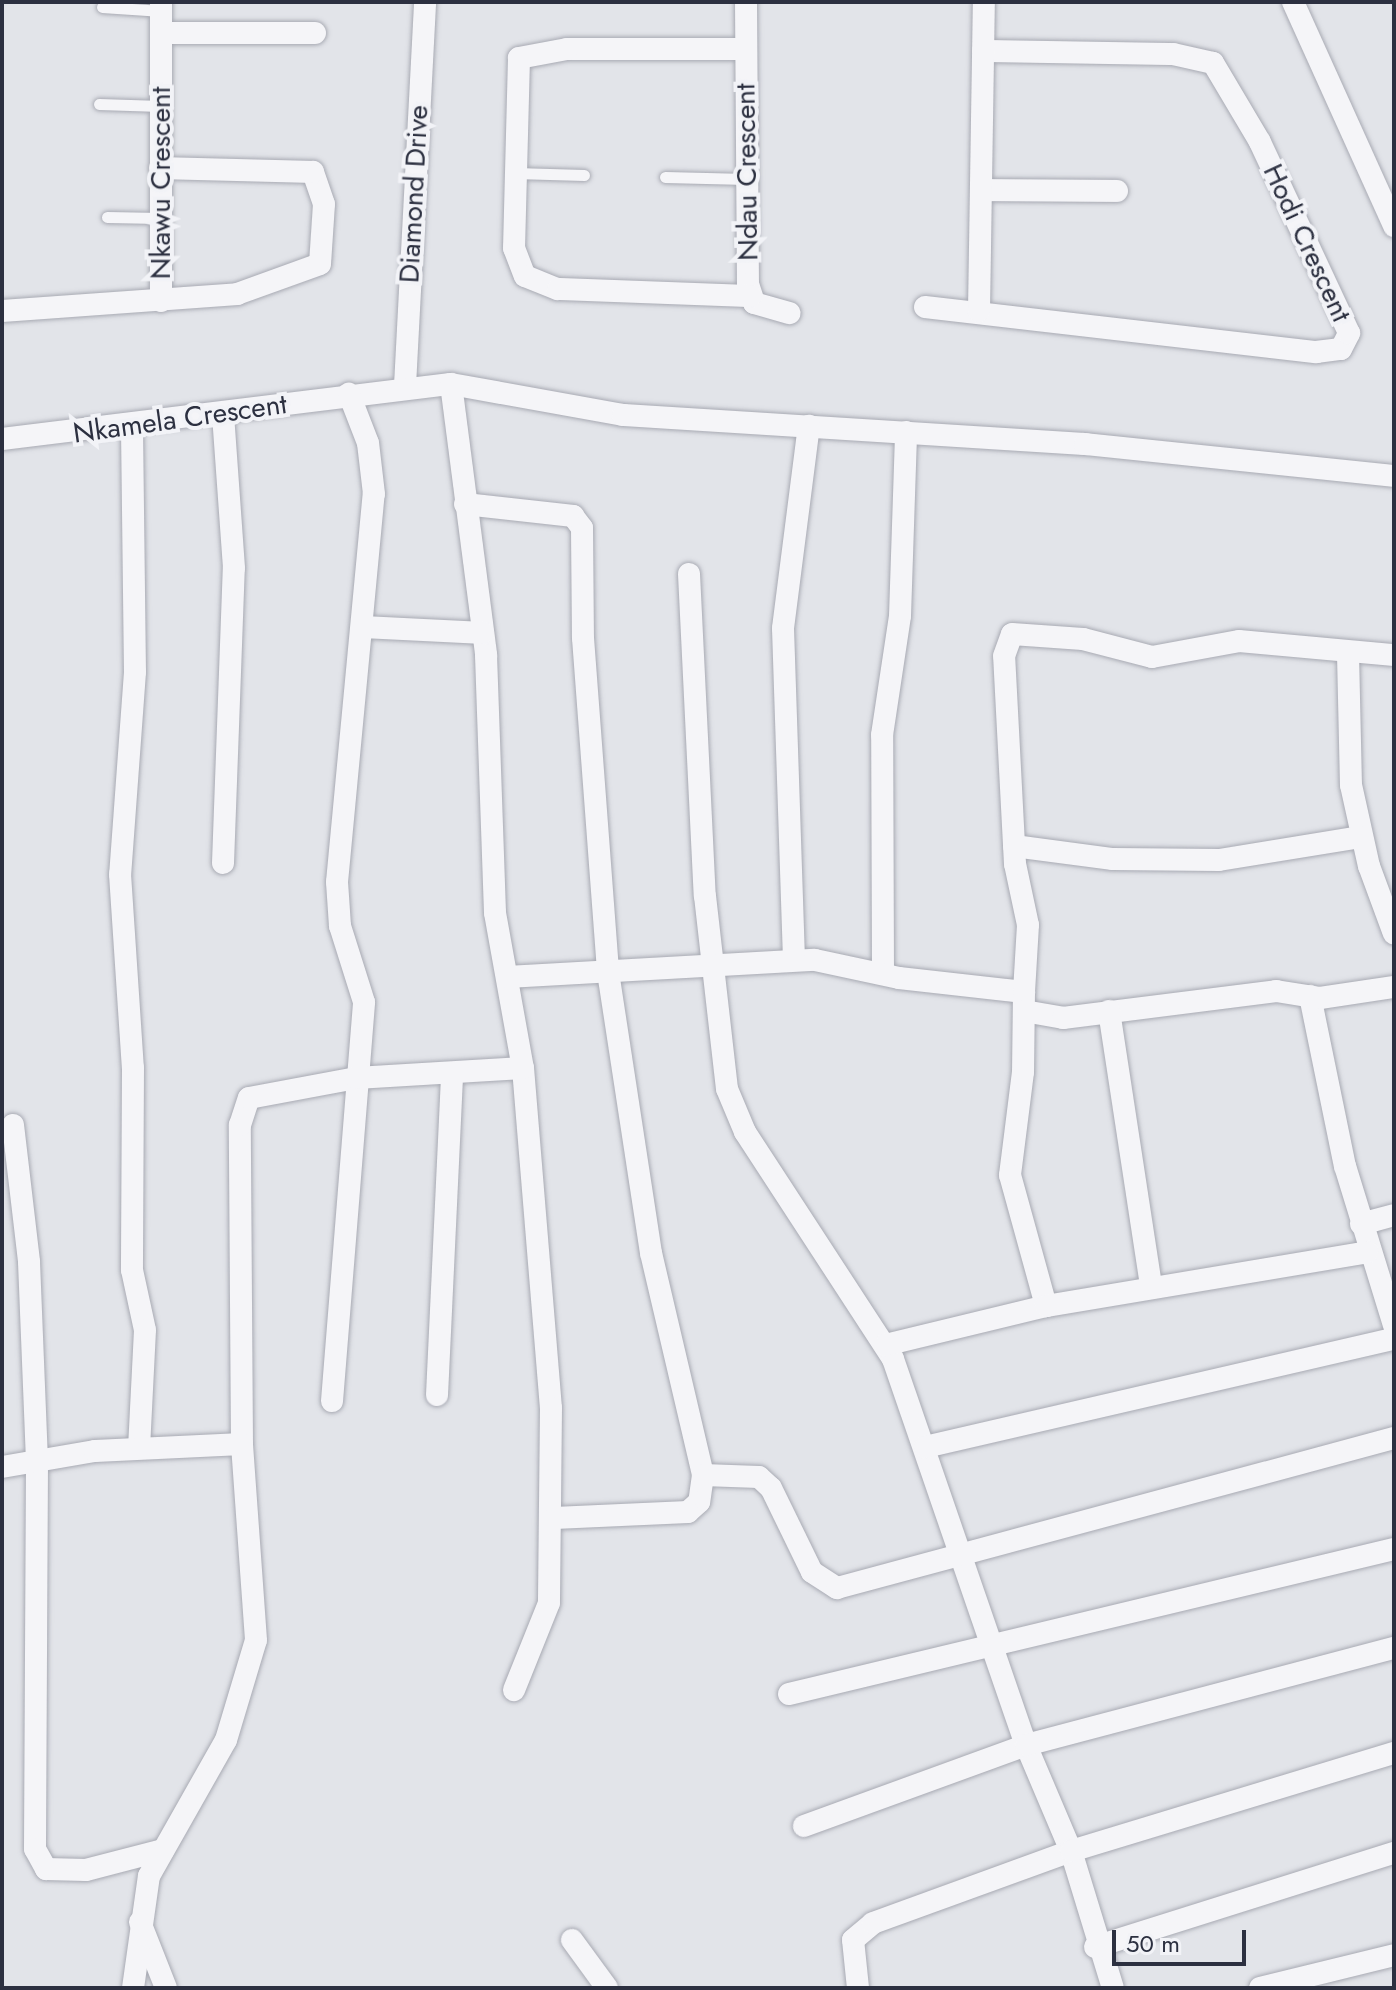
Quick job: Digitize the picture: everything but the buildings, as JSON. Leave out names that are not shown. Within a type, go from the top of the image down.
[{"type":"street","name":"Diamond Drive","points":[[405,386],[425,2]]},
{"type":"street","name":"Ndau Crescent","points":[[746,2],[751,296],[763,308],[790,313]]},
{"type":"street","points":[[979,311],[984,2]]},
{"type":"street","points":[[1293,2],[1394,226]]},
{"type":"street","points":[[161,15],[315,33]]},
{"type":"street","name":"Nkawu Crescent","points":[[2,311],[161,301],[161,15]]},
{"type":"street","name":"Ndau Crescent","points":[[746,49],[567,49],[519,58],[514,173],[516,256],[537,283],[587,293],[751,296]]},
{"type":"street","name":"Hodi Crescent","points":[[925,307],[1316,352],[1341,349],[1349,333],[1260,142],[1213,63],[1173,54],[983,51]]},
{"type":"street","points":[[160,168],[300,167],[318,180],[324,204],[322,260],[314,271],[255,291],[161,301]]},
{"type":"street","points":[[982,190],[1117,191]]},
{"type":"street","name":"Nkamela Crescent","points":[[2,439],[132,428],[353,393],[451,384],[623,415],[906,432],[1394,476]]},
{"type":"street","points":[[451,384],[483,633],[495,913],[523,1068],[554,1518],[549,1603],[514,1690]]},
{"type":"street","points":[[332,1401],[364,1002],[340,926],[337,882],[364,627],[373,470],[353,393]]},
{"type":"street","points":[[223,415],[234,568],[223,863]]},
{"type":"street","points":[[794,960],[783,628],[809,426]]},
{"type":"street","points":[[132,428],[135,672],[120,874],[133,1068],[132,1270],[145,1330],[139,1448]]},
{"type":"street","points":[[883,973],[882,735],[900,616],[906,432]]},
{"type":"street","points":[[465,504],[573,516],[582,528],[583,638],[608,972],[651,1253],[703,1475],[699,1502],[688,1512],[554,1518]]},
{"type":"street","points":[[689,574],[710,963],[721,1057],[738,1119],[885,1345],[925,1447],[1026,1745],[1071,1851],[1095,1947],[1113,1988]]},
{"type":"street","points":[[364,627],[483,633]]},
{"type":"street","points":[[1046,1306],[1010,1175],[1028,925],[1014,846],[1004,656],[1012,634],[1083,639],[1152,657],[1239,641],[1348,654],[1394,655]]},
{"type":"street","points":[[1348,654],[1351,785],[1361,837],[1394,934]]},
{"type":"street","points":[[1014,846],[1176,861],[1247,858],[1361,837]]},
{"type":"street","points":[[507,977],[794,960],[883,973],[1024,1001],[1063,1018],[1276,991],[1310,996],[1394,987]]},
{"type":"street","points":[[1310,996],[1368,1252],[1394,1325]]},
{"type":"street","points":[[1109,1011],[1151,1287]]},
{"type":"street","points":[[133,1988],[140,1920],[163,1850],[226,1740],[256,1640],[242,1444],[242,1111],[249,1098],[356,1078],[452,1075],[523,1068]]},
{"type":"street","points":[[437,1395],[452,1075]]},
{"type":"street","points":[[13,1125],[29,1262],[37,1463],[38,1862],[86,1870],[163,1850]]},
{"type":"street","points":[[1361,1224],[1394,1215]]},
{"type":"street","points":[[885,1345],[1046,1306],[1368,1252]]},
{"type":"street","points":[[925,1447],[1262,1375],[1394,1339]]},
{"type":"street","points":[[703,1475],[741,1472],[771,1488],[824,1585],[860,1586],[960,1550],[1394,1438]]},
{"type":"street","points":[[2,1467],[139,1448],[242,1444]]},
{"type":"street","points":[[789,1694],[1394,1549]]},
{"type":"street","points":[[804,1826],[1026,1745],[1394,1648]]},
{"type":"street","points":[[858,1988],[851,1957],[859,1931],[1071,1851],[1394,1753]]},
{"type":"street","points":[[1095,1947],[1394,1853]]},
{"type":"street","points":[[140,1920],[166,1988]]},
{"type":"street","points":[[572,1940],[607,1988]]},
{"type":"street","points":[[1260,1988],[1394,1955]]},
{"type":"lane","points":[[102,7],[161,15]]},
{"type":"lane","points":[[99,104],[161,106]]},
{"type":"lane","points":[[514,173],[584,175]]},
{"type":"lane","points":[[665,177],[747,179]]},
{"type":"lane","points":[[107,217],[160,218]]}]
